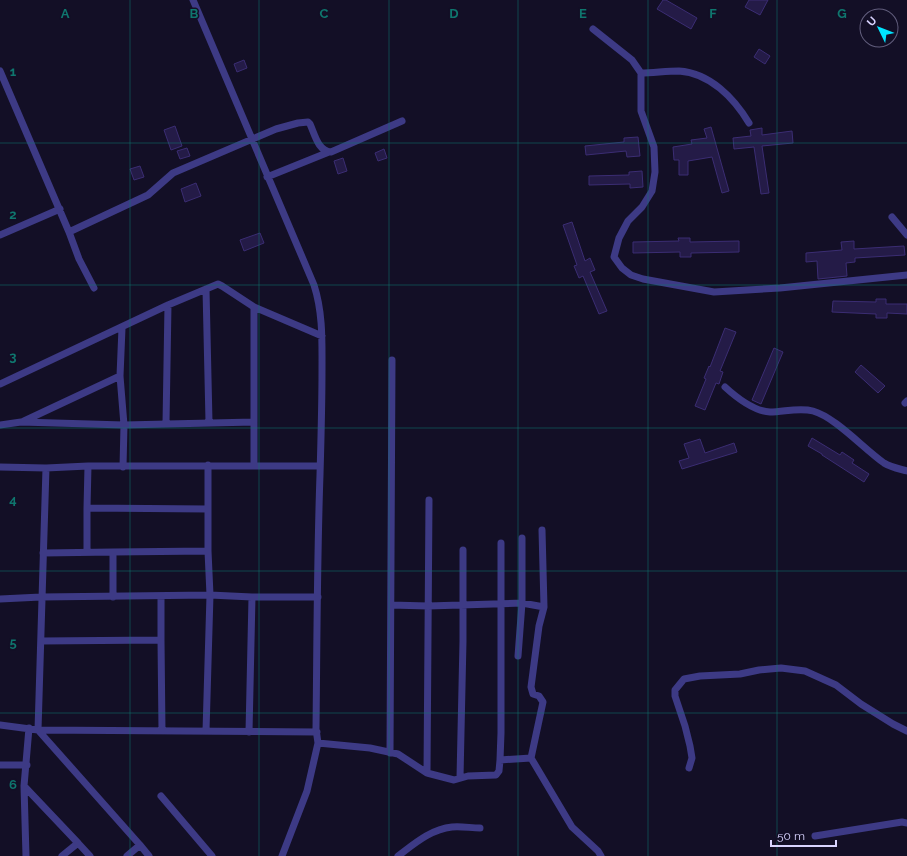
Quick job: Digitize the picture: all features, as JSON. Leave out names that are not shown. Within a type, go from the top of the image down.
[{"type":"street","points":[[193,0],[314,286],[318,299],[322,336],[316,732],[318,743],[307,791],[282,856]]},
{"type":"street","points":[[593,29],[632,60],[641,73],[641,111],[654,147],[655,172],[652,191],[642,207],[628,221],[619,238],[614,257],[622,268],[631,275],[643,279],[714,292],[795,287],[907,275]]},
{"type":"street","points":[[0,71],[70,232],[79,259],[94,288]]},
{"type":"street","points":[[641,73],[680,71],[698,76],[728,95],[741,109],[749,123]]},
{"type":"street","points":[[267,177],[331,152],[402,121]]},
{"type":"street","points":[[70,232],[148,195],[173,173],[276,129],[307,122],[310,124],[320,147],[328,152]]},
{"type":"street","points":[[0,235],[60,210]]},
{"type":"street","points":[[892,218],[907,235]]},
{"type":"street","points":[[0,384],[122,328],[168,305],[213,286],[220,285],[254,307],[322,336]]},
{"type":"street","points":[[206,289],[209,422]]},
{"type":"street","points":[[166,423],[168,305]]},
{"type":"street","points":[[254,307],[254,465]]},
{"type":"street","points":[[122,328],[120,376],[124,425],[123,467]]},
{"type":"street","points":[[390,753],[392,360]]},
{"type":"street","points":[[21,422],[120,376]]},
{"type":"street","points":[[726,387],[735,397],[748,405],[769,412],[799,409],[813,411],[828,417],[885,464],[907,471]]},
{"type":"street","points":[[0,425],[21,422],[124,425],[254,422]]},
{"type":"street","points":[[0,467],[46,468],[88,466],[123,467],[208,465],[320,466]]},
{"type":"street","points":[[206,731],[210,595],[208,551],[208,465]]},
{"type":"street","points":[[87,552],[88,466]]},
{"type":"street","points":[[46,468],[38,730],[149,856]]},
{"type":"street","points":[[427,773],[430,500]]},
{"type":"street","points":[[87,508],[208,509]]},
{"type":"street","points":[[542,530],[544,607],[539,626],[530,687],[533,694],[542,699],[543,705],[531,758],[572,827],[598,851],[601,856]]},
{"type":"street","points":[[518,656],[522,603],[522,538]]},
{"type":"street","points":[[318,743],[370,748],[398,754],[427,773],[454,780],[468,776],[496,775],[499,771],[501,733],[501,543]]},
{"type":"street","points":[[460,778],[463,550]]},
{"type":"street","points":[[43,553],[208,551]]},
{"type":"street","points":[[113,552],[113,596]]},
{"type":"street","points":[[0,599],[41,597],[210,595],[252,597],[318,597]]},
{"type":"street","points":[[161,596],[162,731]]},
{"type":"street","points":[[249,732],[252,597]]},
{"type":"street","points":[[391,605],[428,606],[522,603],[544,607]]},
{"type":"street","points":[[41,641],[161,640]]},
{"type":"street","points":[[689,768],[692,752],[686,726],[674,696],[675,690],[684,679],[700,676],[740,674],[759,670],[781,668],[805,671],[836,685],[868,708],[907,731]]},
{"type":"street","points":[[0,725],[38,730],[316,732]]},
{"type":"street","points":[[26,856],[24,786],[29,728]]},
{"type":"street","points":[[500,760],[531,758]]},
{"type":"street","points":[[0,765],[27,765]]},
{"type":"street","points":[[24,786],[90,856]]},
{"type":"street","points":[[161,796],[212,856]]},
{"type":"street","points":[[815,836],[902,822],[907,823]]},
{"type":"street","points":[[398,856],[421,838],[439,829],[453,826],[480,828]]},
{"type":"street","points":[[62,856],[78,843]]},
{"type":"street","points":[[127,856],[140,845]]},
{"type":"building","points":[[663,0],[666,0],[697,18],[691,29],[657,9]]},
{"type":"building","points":[[749,0],[768,0],[760,15],[745,7]]},
{"type":"building","points":[[759,49],[770,56],[765,64],[754,57]]},
{"type":"building","points":[[244,60],[247,68],[237,72],[234,64]]},
{"type":"building","points":[[175,126],[182,146],[171,150],[164,130]]},
{"type":"building","points":[[711,127],[729,191],[722,193],[712,157],[688,161],[688,175],[679,175],[679,160],[674,160],[673,147],[692,144],[691,140],[707,138],[704,129]]},
{"type":"building","points":[[762,128],[762,135],[792,131],[793,143],[762,146],[769,193],[761,194],[754,147],[734,149],[733,138],[751,136],[750,130]]},
{"type":"building","points":[[638,137],[640,156],[627,157],[626,151],[586,155],[585,146],[624,142],[624,138]]},
{"type":"building","points":[[187,148],[190,156],[180,159],[177,151]]},
{"type":"building","points":[[384,149],[387,158],[378,161],[375,153]]},
{"type":"building","points":[[343,158],[347,171],[338,174],[334,161]]},
{"type":"building","points":[[140,166],[144,177],[134,180],[130,169]]},
{"type":"building","points":[[642,171],[643,187],[630,188],[630,184],[589,185],[589,176],[629,175],[629,172]]},
{"type":"building","points":[[196,183],[201,196],[185,202],[181,189]]},
{"type":"building","points":[[572,222],[585,261],[590,258],[595,270],[590,272],[607,311],[599,314],[583,276],[579,278],[574,266],[577,265],[563,225]]},
{"type":"building","points":[[260,233],[264,243],[244,251],[240,240]]},
{"type":"building","points":[[678,238],[690,238],[690,242],[739,241],[739,252],[691,253],[691,257],[680,257],[680,252],[633,253],[633,242],[679,241]]},
{"type":"building","points":[[854,241],[854,249],[904,246],[905,255],[855,258],[855,262],[846,263],[847,276],[818,279],[817,261],[806,262],[806,253],[842,250],[841,242]]},
{"type":"building","points":[[876,299],[886,299],[886,304],[907,304],[907,314],[887,313],[887,318],[876,318],[876,314],[832,312],[833,301],[876,302]]},
{"type":"building","points":[[725,328],[736,332],[720,371],[723,372],[719,384],[716,383],[705,410],[695,406],[706,379],[704,378],[709,366],[710,367]]},
{"type":"building","points":[[774,348],[783,352],[761,404],[752,400]]},
{"type":"building","points":[[861,365],[885,386],[878,393],[855,372]]},
{"type":"building","points":[[812,438],[840,455],[842,452],[854,460],[852,463],[869,474],[864,482],[808,446]]},
{"type":"building","points":[[700,439],[705,453],[734,443],[737,452],[682,469],[679,461],[689,458],[684,444]]}]
